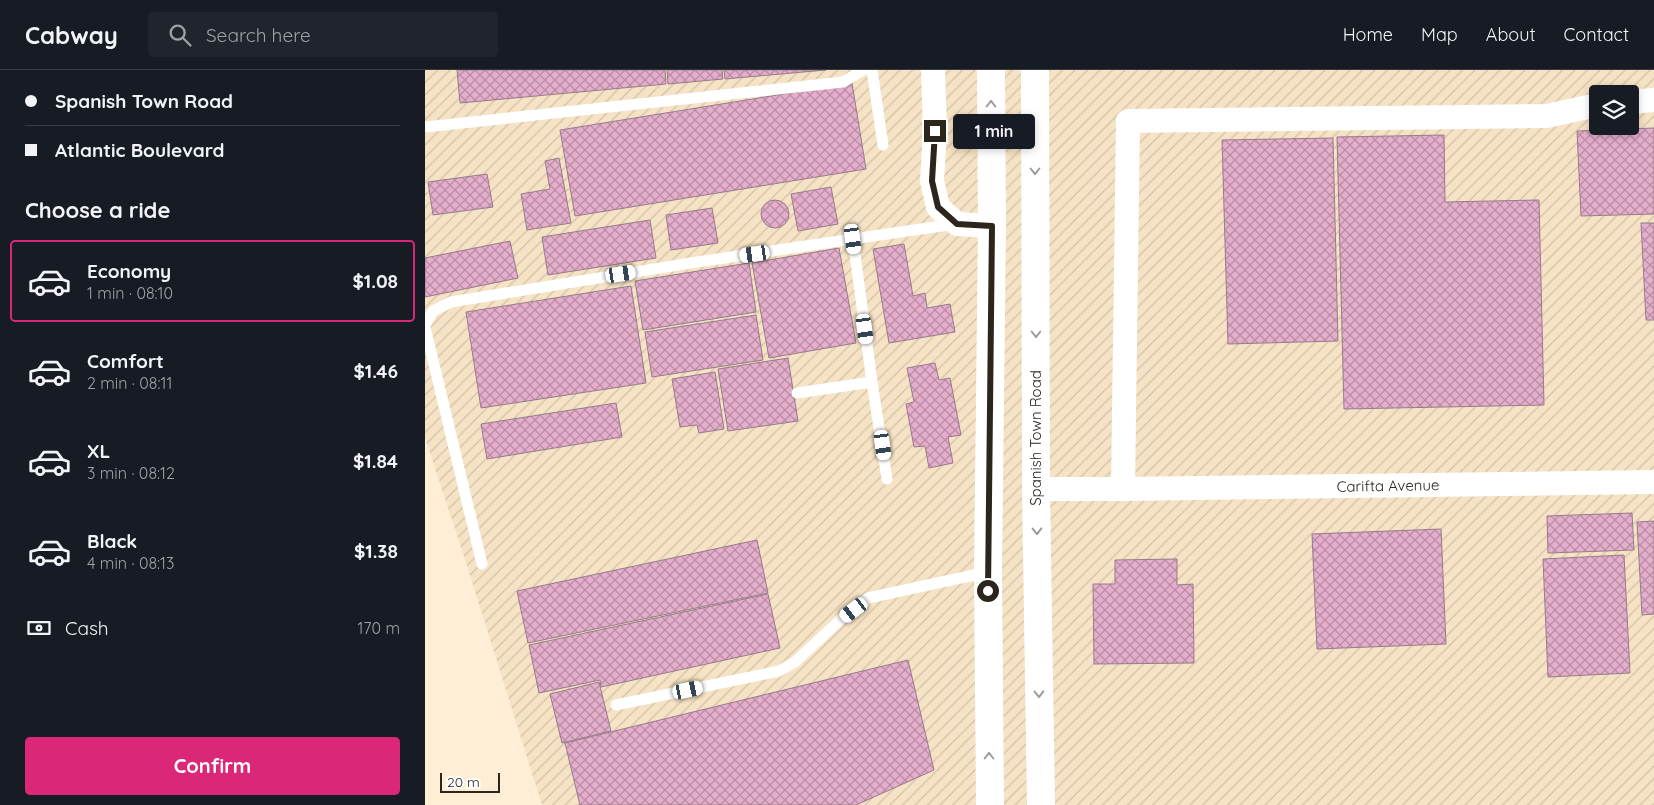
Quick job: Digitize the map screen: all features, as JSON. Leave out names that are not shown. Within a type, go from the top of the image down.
[{"type":"highway","points":[[990,805],[988,572],[992,226],[991,70]]},
{"type":"highway","name":"Spanish Town Road","points":[[1035,70],[1036,490],[1041,805]]},
{"type":"street","points":[[933,70],[935,131],[932,181],[938,207],[957,224],[992,226]]},
{"type":"street","points":[[1639,101],[1654,100]]},
{"type":"street","points":[[1123,489],[1128,121],[1547,116],[1589,107]]},
{"type":"street","name":"Carifta Avenue","points":[[1036,490],[1654,482]]},
{"type":"lane","points":[[425,127],[843,82],[863,70]]},
{"type":"lane","points":[[872,70],[883,145]]},
{"type":"lane","points":[[482,564],[425,326],[433,311],[451,302],[957,224]]},
{"type":"lane","points":[[853,239],[887,479]]},
{"type":"lane","points":[[797,394],[872,382]]},
{"type":"lane","points":[[616,705],[779,671],[795,662],[839,621],[868,598],[988,572]]},
{"type":"shaded area","points":[[425,70],[1654,70],[1654,805],[542,805],[425,438]]},
{"type":"building","points":[[457,70],[665,70],[666,84],[460,103]]},
{"type":"building","points":[[667,70],[722,70],[723,79],[668,84]]},
{"type":"building","points":[[724,70],[826,70],[725,79]]},
{"type":"building","points":[[852,83],[866,169],[575,216],[560,130]]},
{"type":"building","points":[[1654,128],[1654,214],[1581,216],[1577,131],[1589,131],[1589,135],[1639,135],[1639,129]]},
{"type":"building","points":[[1444,135],[1445,202],[1539,200],[1544,405],[1344,409],[1337,137]]},
{"type":"building","points":[[1333,138],[1338,341],[1228,344],[1222,140]]},
{"type":"building","points":[[559,158],[571,223],[527,230],[521,194],[550,189],[545,161]]},
{"type":"building","points":[[487,174],[493,207],[433,215],[428,182]]},
{"type":"building","points":[[831,187],[838,224],[798,231],[791,194]]},
{"type":"building","points":[[775,200],[785,204],[789,214],[785,224],[775,228],[765,224],[761,214],[765,204]]},
{"type":"building","points":[[712,208],[718,243],[671,250],[666,215]]},
{"type":"building","points":[[650,220],[656,258],[548,275],[542,237]]},
{"type":"building","points":[[1641,223],[1654,223],[1654,320],[1646,320]]},
{"type":"building","points":[[510,241],[518,278],[425,297],[425,258]]},
{"type":"building","points":[[904,244],[913,296],[925,293],[927,308],[950,304],[955,332],[889,343],[873,249]]},
{"type":"building","points":[[839,248],[856,343],[769,358],[752,263]]},
{"type":"building","points":[[749,263],[756,312],[643,330],[635,281]]},
{"type":"building","points":[[631,286],[646,383],[481,408],[466,312]]},
{"type":"building","points":[[756,315],[763,360],[652,377],[645,332]]},
{"type":"building","points":[[788,358],[798,421],[728,431],[718,369]]},
{"type":"building","points":[[935,363],[939,380],[950,378],[961,435],[948,437],[953,463],[929,468],[925,446],[914,447],[906,404],[914,402],[907,368]]},
{"type":"building","points":[[715,372],[724,429],[699,433],[697,425],[680,427],[672,379]]},
{"type":"building","points":[[616,403],[622,437],[487,459],[481,424]]},
{"type":"building","points":[[1632,513],[1634,550],[1548,553],[1547,516]]},
{"type":"building","points":[[1654,521],[1654,614],[1642,615],[1637,522]]},
{"type":"building","points":[[1441,529],[1446,644],[1317,649],[1312,534]]},
{"type":"building","points":[[757,540],[768,593],[528,643],[517,591]]},
{"type":"building","points":[[1624,555],[1630,673],[1548,677],[1543,559]]},
{"type":"building","points":[[1177,559],[1177,585],[1193,584],[1194,663],[1094,664],[1093,584],[1115,584],[1115,560]]},
{"type":"building","points":[[768,594],[780,648],[601,687],[600,680],[539,693],[529,645]]},
{"type":"building","points":[[908,660],[934,770],[856,805],[580,805],[565,743]]},
{"type":"building","points":[[599,682],[611,731],[562,743],[550,694]]},
{"type":"route","points":[[935,131],[932,181],[938,207],[957,224],[992,226],[988,591]]}]
